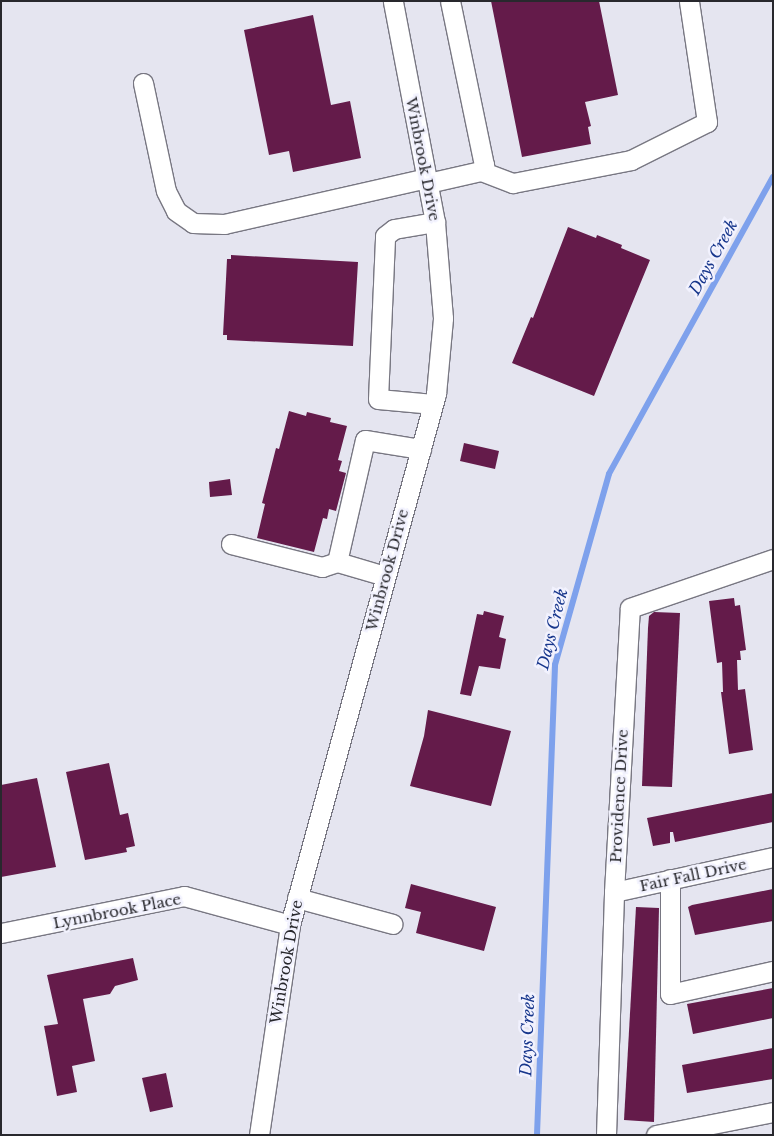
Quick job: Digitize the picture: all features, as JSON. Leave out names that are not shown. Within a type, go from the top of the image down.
[{"type":"street","name":"Winbrook Drive","points":[[259,1135],[290,925],[433,404],[443,318],[435,222],[393,1]]},
{"type":"street","points":[[450,1],[484,165],[481,171]]},
{"type":"street","points":[[143,83],[166,191],[176,211],[193,223],[224,224],[427,180],[481,171],[513,183],[631,160],[708,122],[689,1]]},
{"type":"street","points":[[433,404],[378,399],[385,236],[394,229],[435,222]]},
{"type":"street","points":[[337,562],[365,440],[420,450]]},
{"type":"street","points":[[232,544],[322,567],[337,562],[386,576]]},
{"type":"street","name":"Providence Drive","points":[[606,1135],[614,892],[630,608],[773,559]]},
{"type":"street","name":"Fair Fall Drive","points":[[614,892],[773,857]]},
{"type":"street","points":[[670,880],[670,994],[773,971]]},
{"type":"street","name":"Lynnbrook Place","points":[[1,933],[184,896],[290,925]]},
{"type":"street","points":[[297,898],[393,924]]},
{"type":"street","points":[[656,1135],[773,1112]]},
{"type":"building","points":[[491,1],[599,1],[618,95],[585,102],[591,126],[588,127],[591,144],[522,157]]},
{"type":"building","points":[[313,15],[331,105],[350,101],[361,158],[293,172],[289,151],[269,155],[244,30]]},
{"type":"building","points":[[568,227],[596,238],[597,235],[622,245],[621,248],[650,260],[594,396],[512,363],[531,317],[533,318]]},
{"type":"building","points":[[231,255],[358,262],[353,346],[227,340],[227,335],[223,335],[227,259],[231,259]]},
{"type":"building","points":[[289,411],[306,416],[307,412],[331,418],[330,422],[347,426],[338,460],[342,461],[339,471],[346,473],[336,511],[329,509],[327,519],[323,518],[314,552],[257,538],[265,504],[262,503],[276,448],[279,449]]},
{"type":"building","points":[[464,443],[499,451],[495,469],[460,461]]},
{"type":"building","points":[[230,479],[232,495],[210,497],[209,482]]},
{"type":"building","points":[[734,598],[735,606],[740,605],[746,650],[740,651],[741,660],[737,660],[738,690],[745,689],[753,750],[729,754],[721,692],[723,692],[722,662],[717,663],[709,601]]},
{"type":"building","points":[[484,611],[504,616],[499,637],[506,639],[500,669],[479,666],[471,696],[460,694],[477,614],[483,615]]},
{"type":"building","points":[[654,612],[680,613],[672,787],[642,786],[648,628],[649,616]]},
{"type":"building","points":[[428,710],[511,731],[491,806],[410,786],[424,736]]},
{"type":"building","points":[[109,763],[120,815],[128,813],[135,846],[126,848],[127,852],[85,860],[66,772]]},
{"type":"building","points":[[37,778],[56,867],[1,877],[1,785]]},
{"type":"building","points":[[773,793],[773,822],[675,842],[673,832],[670,832],[670,843],[653,846],[647,818]]},
{"type":"building","points":[[411,884],[496,907],[484,951],[416,933],[421,912],[405,908]]},
{"type":"building","points":[[773,889],[773,921],[695,935],[688,907]]},
{"type":"building","points":[[636,907],[659,908],[654,1122],[624,1120]]},
{"type":"building","points":[[133,958],[138,980],[115,986],[110,994],[83,999],[95,1061],[72,1066],[77,1092],[57,1096],[44,1026],[58,1024],[47,975]]},
{"type":"building","points":[[773,988],[773,1018],[693,1034],[687,1004]]},
{"type":"building","points":[[773,1048],[773,1079],[687,1093],[682,1065]]},
{"type":"building","points":[[166,1073],[173,1107],[150,1112],[142,1078]]},
{"type":"waterway","name":"Days Creek","points":[[537,1135],[555,665],[609,474],[773,177]]}]
